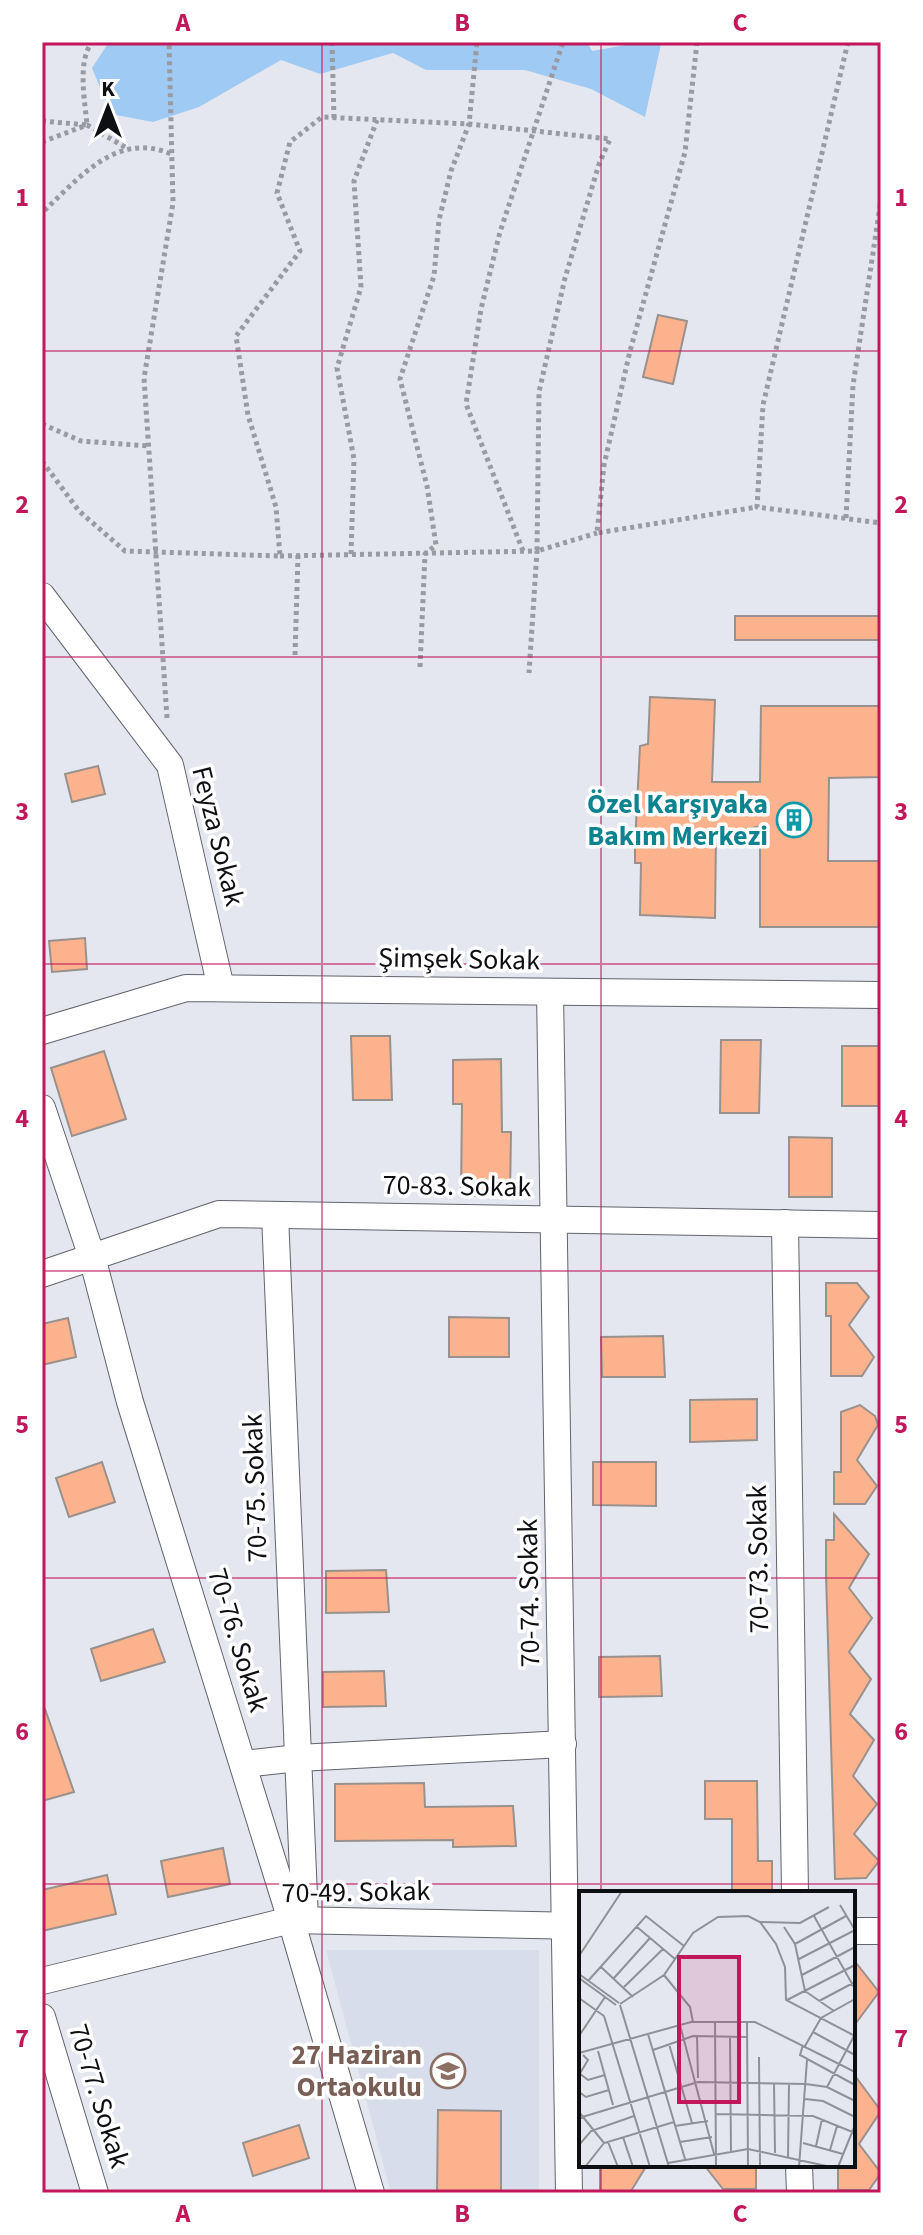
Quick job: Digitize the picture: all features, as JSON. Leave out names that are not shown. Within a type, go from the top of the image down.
[{"type":"street","name":"Feyza Sokak","points":[[42,596],[170,765],[221,988]]},
{"type":"street","name":"Şimşek Sokak","points":[[42,1031],[186,988],[881,995]]},
{"type":"street","name":"70-74. Sokak","points":[[550,992],[563,1744],[574,1926],[569,2193]]},
{"type":"street","name":"70-76. Sokak","points":[[42,1108],[92,1257],[130,1402],[243,1764],[298,1920],[371,2193]]},
{"type":"street","name":"70-83. Sokak","points":[[42,1274],[219,1214],[881,1225]]},
{"type":"street","name":"70-75. Sokak","points":[[275,1215],[298,1758],[298,1920]]},
{"type":"street","name":"70-73. Sokak","points":[[785,1223],[795,1891]]},
{"type":"street","points":[[243,1764],[298,1758],[563,1744]]},
{"type":"street","name":"70-49. Sokak","points":[[42,1981],[298,1920],[574,1926]]},
{"type":"street","points":[[855,1931],[881,1931]]},
{"type":"street","name":"70-77. Sokak","points":[[42,2017],[95,2193]]},
{"type":"street","points":[[799,2167],[800,2193]]},
{"type":"path","points":[[87,125],[86,49],[92,42]]},
{"type":"path","points":[[167,720],[144,378],[173,203],[169,42]]},
{"type":"path","points":[[332,42],[334,118]]},
{"type":"path","points":[[420,667],[425,554],[436,545],[427,486],[400,379],[434,276],[439,220],[451,171],[469,124],[477,42]]},
{"type":"path","points":[[523,551],[466,404],[481,309],[500,232],[563,42]]},
{"type":"path","points":[[597,533],[604,465],[626,365],[685,152],[697,42]]},
{"type":"path","points":[[757,507],[763,405],[848,42]]},
{"type":"path","points":[[280,556],[276,507],[248,415],[236,336],[300,251],[277,193],[290,142],[322,117],[469,124],[610,139],[599,164],[565,278],[539,392],[537,551],[529,673]]},
{"type":"path","points":[[351,554],[354,459],[337,368],[361,287],[354,181],[377,120]]},
{"type":"path","points":[[42,121],[87,125],[126,147]]},
{"type":"path","points":[[42,142],[87,125]]},
{"type":"path","points":[[42,218],[44,211],[96,162],[126,147],[153,146],[172,155]]},
{"type":"path","points":[[846,518],[853,385],[881,200]]},
{"type":"path","points":[[42,424],[81,441],[149,446]]},
{"type":"path","points":[[42,461],[79,511],[125,551],[280,556],[537,551],[597,533],[757,507],[881,523]]},
{"type":"path","points":[[295,655],[298,555]]},
{"type":"shaded area","name":"27 Haziran Ortaokulu","points":[[326,1950],[539,1950],[539,2193],[391,2193]]},
{"type":"water","points":[[109,42],[587,42],[592,51],[643,42],[661,44],[645,117],[591,89],[525,70],[426,70],[393,53],[320,74],[281,60],[199,107],[153,122],[111,114],[92,68]]},
{"type":"building","points":[[658,315],[687,321],[673,384],[643,377]]},
{"type":"building","points":[[735,616],[881,616],[881,640],[735,640]]},
{"type":"building","points":[[650,697],[715,700],[712,782],[760,782],[761,706],[881,706],[881,777],[829,778],[828,861],[881,861],[881,927],[760,927],[760,826],[716,837],[715,918],[640,915],[641,863],[635,863],[635,844],[640,746],[648,744]]},
{"type":"building","points":[[98,766],[105,794],[72,802],[65,774]]},
{"type":"building","points":[[85,938],[87,969],[52,972],[49,941]]},
{"type":"building","points":[[351,1036],[390,1036],[392,1100],[353,1100]]},
{"type":"building","points":[[721,1040],[761,1040],[759,1113],[720,1113]]},
{"type":"building","points":[[842,1046],[881,1046],[881,1106],[842,1106]]},
{"type":"building","points":[[104,1051],[126,1119],[72,1136],[51,1068]]},
{"type":"building","points":[[501,1059],[502,1132],[511,1132],[510,1196],[461,1196],[462,1104],[453,1104],[453,1060]]},
{"type":"building","points":[[789,1137],[832,1138],[832,1197],[789,1197]]},
{"type":"building","points":[[826,1283],[857,1283],[869,1297],[849,1325],[874,1357],[862,1376],[831,1376],[831,1316],[826,1316]]},
{"type":"building","points":[[449,1317],[509,1318],[509,1357],[449,1357]]},
{"type":"building","points":[[68,1318],[76,1357],[42,1365],[42,1324]]},
{"type":"building","points":[[663,1336],[665,1377],[602,1377],[601,1337]]},
{"type":"building","points":[[757,1399],[757,1440],[690,1442],[690,1400]]},
{"type":"building","points":[[860,1405],[875,1416],[878,1425],[857,1460],[877,1486],[865,1504],[834,1504],[834,1472],[841,1472],[841,1412]]},
{"type":"building","points":[[102,1462],[115,1502],[69,1517],[56,1478]]},
{"type":"building","points":[[593,1462],[656,1462],[656,1506],[593,1505]]},
{"type":"building","points":[[834,1514],[869,1554],[849,1588],[872,1618],[849,1652],[871,1679],[850,1714],[874,1740],[853,1776],[877,1804],[854,1834],[879,1861],[866,1878],[835,1879],[826,1574],[826,1540],[834,1540]]},
{"type":"building","points":[[386,1570],[389,1612],[326,1613],[326,1571]]},
{"type":"building","points":[[153,1629],[165,1662],[101,1681],[91,1649]]},
{"type":"building","points":[[660,1656],[662,1696],[599,1697],[599,1657]]},
{"type":"building","points":[[384,1671],[386,1706],[323,1707],[323,1672]]},
{"type":"building","points":[[45,1709],[74,1792],[42,1801],[42,1710]]},
{"type":"building","points":[[705,1781],[757,1781],[758,1861],[772,1861],[772,1891],[732,1891],[732,1819],[705,1819]]},
{"type":"building","points":[[424,1783],[425,1807],[513,1806],[516,1846],[453,1847],[453,1840],[335,1841],[335,1784]]},
{"type":"building","points":[[223,1848],[230,1884],[168,1897],[161,1861]]},
{"type":"building","points":[[107,1875],[116,1914],[42,1931],[42,1890]]},
{"type":"building","points":[[855,1962],[879,1992],[855,2024]]},
{"type":"building","points":[[855,2076],[881,2111],[859,2144],[881,2173],[869,2190],[838,2190],[838,2167],[855,2167]]},
{"type":"building","points":[[438,2110],[501,2111],[501,2193],[437,2193]]},
{"type":"building","points":[[299,2125],[309,2158],[253,2176],[243,2143]]},
{"type":"building","points":[[600,2167],[646,2167],[631,2191],[600,2191]]},
{"type":"building","points":[[706,2167],[756,2167],[756,2189],[723,2189]]},
{"type":"place","name":"Özel Karşıyaka Bakım Merkezi","points":[[794,820]]},
{"type":"place","name":"27 Haziran Ortaokulu","points":[[448,2071]]}]
